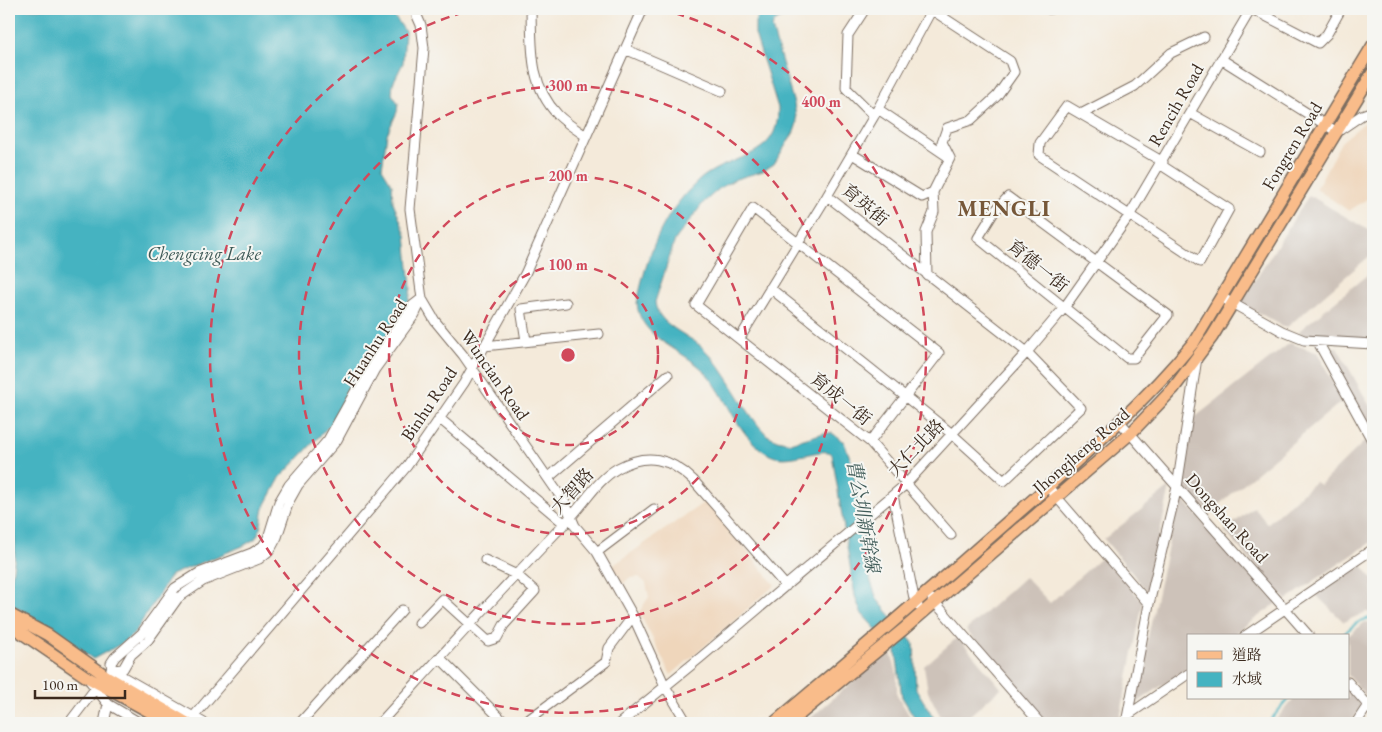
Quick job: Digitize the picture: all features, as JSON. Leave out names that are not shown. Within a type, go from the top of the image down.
[{"type":"main road","name":"Fongren Road","points":[[1239,266],[1373,45]]},
{"type":"main road","name":"Fongren Road","points":[[1250,275],[1373,72]]},
{"type":"main road","name":"Jhongjheng Road","points":[[931,598],[1162,381],[1194,342],[1239,266]]},
{"type":"main road","name":"Jhongjheng Road","points":[[886,636],[897,619],[919,608],[1130,433],[1173,389],[1198,357],[1250,275]]},
{"type":"main road","name":"Jhongjheng Road","points":[[886,636],[905,628],[919,608]]},
{"type":"main road","points":[[9,614],[48,635],[93,665],[103,679],[170,723]]},
{"type":"main road","points":[[9,626],[85,676],[103,679],[190,720]]},
{"type":"main road","points":[[774,723],[886,636]]},
{"type":"main road","points":[[789,723],[886,636]]},
{"type":"street","name":"Wuncian Road","points":[[414,9],[421,25],[424,48],[410,210],[422,299],[435,321],[565,503],[568,521],[575,526],[597,552],[633,616],[665,686],[687,723]]},
{"type":"street","points":[[532,9],[532,54],[538,89],[558,116],[586,136]]},
{"type":"street","name":"Binhu Road","points":[[190,720],[407,466],[471,369],[525,274],[644,9]]},
{"type":"street","points":[[865,9],[848,35],[846,88],[876,113],[950,158]]},
{"type":"street","points":[[932,9],[1010,61],[1014,72],[997,96],[971,120],[947,128],[942,142],[950,158]]},
{"type":"street","name":"育英街","points":[[932,9],[876,113],[827,196],[1027,352],[1081,408],[1004,481],[952,434]]},
{"type":"street","points":[[1251,9],[1318,43],[1327,34],[1341,9]]},
{"type":"street","name":"Rencih Road","points":[[1130,216],[1251,9]]},
{"type":"street","points":[[1081,114],[1135,86],[1171,53],[1204,36]]},
{"type":"street","points":[[625,49],[722,91]]},
{"type":"street","points":[[1221,59],[1337,132],[1362,115],[1373,111]]},
{"type":"street","points":[[1067,106],[1081,114],[1162,163],[1229,209],[1200,262],[1039,155],[1040,143],[1067,106]]},
{"type":"street","points":[[1190,114],[1260,152]]},
{"type":"street","points":[[852,154],[922,197],[932,192]]},
{"type":"street","points":[[927,275],[926,232],[934,212],[932,192],[950,158]]},
{"type":"street","points":[[740,338],[827,196]]},
{"type":"street","name":"育德一街","points":[[1064,308],[978,238],[994,212],[1008,197],[1099,262]]},
{"type":"street","name":"育成一街","points":[[797,244],[753,208],[696,305],[870,442],[951,535]]},
{"type":"street","name":"大仁北路","points":[[620,723],[906,484],[1027,352],[1064,308],[1099,262],[1130,216]]},
{"type":"street","points":[[797,244],[939,353],[870,442]]},
{"type":"street","points":[[1064,308],[1128,358],[1134,357],[1168,315],[1099,262]]},
{"type":"street","points":[[770,288],[952,434]]},
{"type":"street","points":[[1221,296],[1282,331],[1304,340],[1373,344]]},
{"type":"street","name":"Huanhu Road","points":[[69,723],[103,679],[123,669],[131,655],[148,640],[178,598],[221,569],[259,559],[270,550],[277,537],[289,501],[298,485],[337,440],[374,369],[415,314],[422,299]]},
{"type":"street","points":[[526,341],[521,309],[566,303]]},
{"type":"street","points":[[484,346],[599,334]]},
{"type":"street","points":[[1318,342],[1373,442]]},
{"type":"street","points":[[1127,719],[1149,604],[1177,487],[1198,357]]},
{"type":"street","points":[[548,478],[668,375]]},
{"type":"street","points":[[439,418],[568,521]]},
{"type":"street","name":"Dongshan Road","points":[[1120,422],[1307,634]]},
{"type":"street","name":"大智路","points":[[380,723],[568,521],[604,478],[618,468],[633,462],[662,459],[681,468],[694,480],[786,586]]},
{"type":"street","points":[[1048,487],[1149,604]]},
{"type":"street","points":[[893,495],[919,608]]},
{"type":"street","points":[[597,552],[654,509]]},
{"type":"street","points":[[1248,634],[1373,549]]},
{"type":"street","points":[[419,623],[442,599],[488,641],[497,638],[504,626],[535,591],[517,575],[485,560]]},
{"type":"street","points":[[931,598],[1040,723]]},
{"type":"street","points":[[300,723],[402,610]]},
{"type":"street","points":[[524,723],[606,662],[609,648],[633,616]]},
{"type":"street","points":[[440,658],[505,723]]},
{"type":"street","points":[[1127,719],[1187,675]]},
{"type":"street","points":[[103,679],[108,704],[104,723]]},
{"type":"street","points":[[1350,684],[1371,708],[1356,723]]},
{"type":"street","points":[[108,704],[140,723]]},
{"type":"street","points":[[190,720],[204,723]]},
{"type":"shaded area","points":[[1370,118],[1373,118],[1373,195],[1349,211],[1316,189],[1341,142]]},
{"type":"shaded area","points":[[1309,195],[1373,233],[1373,253],[1286,328],[1241,303]]},
{"type":"shaded area","points":[[1373,270],[1373,338],[1303,336],[1299,331]]},
{"type":"shaded area","points":[[1290,343],[1318,353],[1342,401],[1210,512],[1181,486],[1194,418]]},
{"type":"shaded area","points":[[1337,347],[1373,412],[1373,432],[1325,349]]},
{"type":"shaded area","points":[[1366,440],[1373,454],[1373,541],[1286,600],[1224,531],[1254,507],[1267,524],[1315,482],[1320,485]]},
{"type":"shaded area","points":[[1170,487],[1147,591],[1104,539]]},
{"type":"shaded area","points":[[1179,496],[1277,603],[1234,634],[1187,634],[1187,668],[1137,703],[1139,678]]},
{"type":"shaded area","points":[[706,501],[775,585],[671,675],[639,612],[649,597],[646,583],[639,577],[629,578],[623,584],[612,566]]},
{"type":"shaded area","points":[[1102,557],[1143,602],[1119,723],[1046,723],[966,630],[1025,577],[1050,603]]},
{"type":"shaded area","points":[[1360,563],[1373,579],[1373,613],[1366,612],[1344,622],[1315,594]]},
{"type":"shaded area","points":[[1365,622],[1373,623],[1373,704],[1350,677],[1350,634]]},
{"type":"shaded area","points":[[958,637],[1001,688],[961,723],[944,723],[928,692],[924,666]]},
{"type":"shaded area","points":[[890,649],[897,674],[897,695],[914,723],[805,723]]},
{"type":"shaded area","points":[[1350,692],[1362,706],[1350,723],[1273,723],[1292,700],[1350,700]]},
{"type":"water","name":"Chengcing Lake","points":[[9,9],[389,9],[405,31],[403,63],[393,83],[392,94],[398,103],[397,112],[387,134],[382,168],[392,184],[393,202],[406,235],[411,288],[408,308],[352,382],[330,425],[280,478],[264,508],[260,530],[255,539],[243,546],[171,575],[134,634],[121,644],[93,659],[16,607],[9,605],[15,542],[14,531],[9,529]]},
{"type":"water","points":[[762,9],[797,9],[774,22],[772,28],[794,104],[797,123],[794,132],[774,164],[763,171],[736,179],[720,188],[704,202],[675,240],[655,302],[661,317],[667,323],[697,343],[712,358],[729,380],[750,414],[767,435],[790,443],[824,433],[832,433],[844,442],[852,463],[871,582],[877,599],[914,644],[916,689],[937,723],[918,723],[902,697],[896,651],[861,613],[855,596],[832,454],[822,452],[787,458],[770,455],[759,448],[741,428],[720,392],[704,371],[663,342],[645,325],[637,303],[657,237],[684,195],[709,173],[761,147],[770,138],[776,125],[778,108],[755,34],[755,22]]},
{"type":"waterway","points":[[1344,634],[1356,624],[1373,618]]},
{"type":"waterway","points":[[1268,723],[1287,700]]},
{"type":"district","name":"MENGLI","points":[[1004,208]]},
{"type":"water label","name":"曹公圳新幹線","points":[[864,516]]}]
